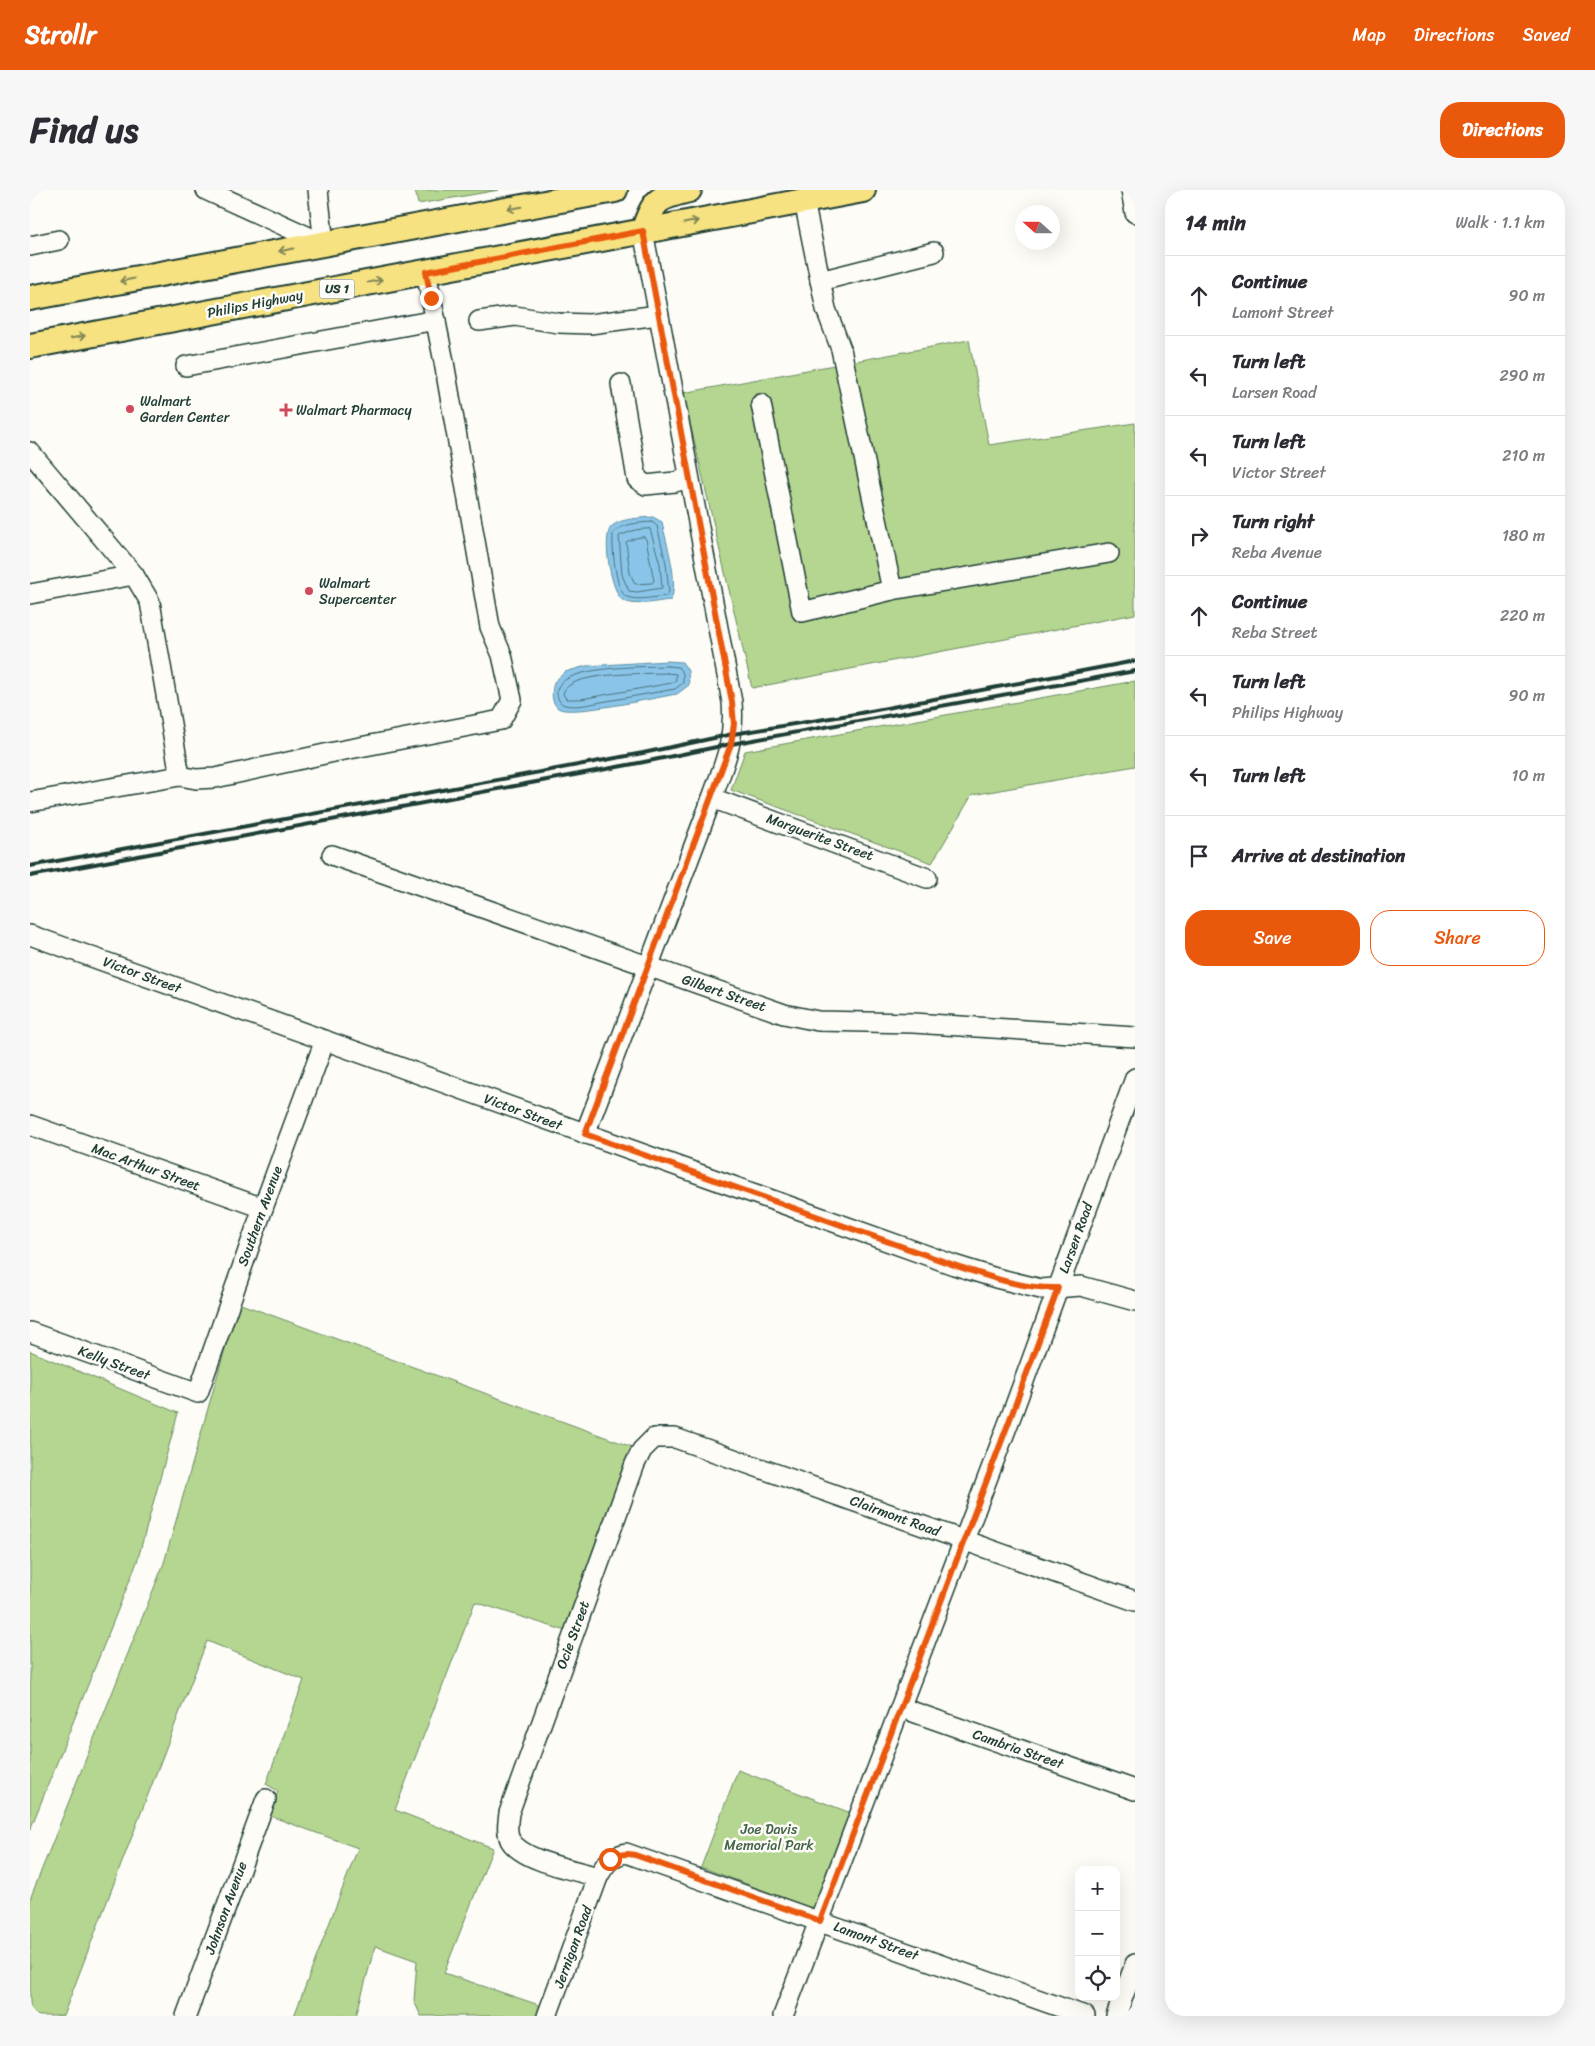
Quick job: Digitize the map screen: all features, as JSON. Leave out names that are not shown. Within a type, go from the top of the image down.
[{"type":"main road","points":[[643,231],[650,211],[661,197],[688,190]]},
{"type":"main road","name":"Philips Highway","points":[[30,346],[762,209],[798,196],[862,190]]},
{"type":"main road","points":[[30,298],[608,191]]},
{"type":"street","points":[[206,190],[324,244]]},
{"type":"street","points":[[318,190],[324,244]]},
{"type":"street","points":[[798,196],[826,309],[841,350],[892,590]]},
{"type":"street","points":[[585,1134],[712,798],[733,734],[732,702],[643,231]]},
{"type":"street","points":[[30,246],[59,240]]},
{"type":"street","points":[[820,281],[934,252]]},
{"type":"street","points":[[30,802],[180,776],[196,779],[215,778],[334,752],[501,720],[512,700],[502,655],[490,627],[426,272]]},
{"type":"street","points":[[478,322],[515,316],[558,323],[590,324],[658,315]]},
{"type":"street","points":[[186,366],[436,320]]},
{"type":"street","points":[[621,384],[637,479],[646,485],[675,482],[689,478]]},
{"type":"street","points":[[761,404],[802,612],[892,590],[1109,553]]},
{"type":"street","points":[[34,462],[134,575],[150,602],[180,776]]},
{"type":"street","points":[[30,594],[134,575]]},
{"type":"street","name":"Marguerite Street","points":[[712,798],[927,878]]},
{"type":"street","name":"Gilbert Street","points":[[332,855],[784,1014],[818,1021],[912,1023],[1135,1036]]},
{"type":"street","name":"Victor Street","points":[[30,935],[954,1265],[1041,1289],[1082,1286],[1135,1301]]},
{"type":"street","name":"Southern Avenue","points":[[198,1393],[324,1040]]},
{"type":"street","name":"Larsen Road","points":[[783,2016],[902,1708],[1135,1078]]},
{"type":"street","name":"Mac Arthur Street","points":[[30,1125],[263,1208]]},
{"type":"street","name":"Kelly Street","points":[[30,1332],[198,1393]]},
{"type":"street","name":"Clairmont Road","points":[[654,1438],[675,1438],[1135,1601]]},
{"type":"street","name":"Ocie Street","points":[[598,1877],[528,1855],[510,1839],[507,1827],[512,1804],[635,1464],[642,1450],[654,1438]]},
{"type":"street","name":"Cambria Street","points":[[902,1708],[1135,1790]]},
{"type":"street","name":"Johnson Avenue","points":[[186,2016],[266,1799]]},
{"type":"street","name":"Lamont Street","points":[[598,1877],[610,1859],[618,1854],[626,1853],[1085,2016]]},
{"type":"street","name":"Jernigan Road","points":[[547,2016],[598,1877]]},
{"type":"street","points":[[1116,2016],[1135,1964]]},
{"type":"green space","points":[[415,190],[499,190],[418,204]]},
{"type":"green space","points":[[969,340],[989,445],[1135,423],[1135,614],[752,688],[683,393]]},
{"type":"green space","points":[[1135,681],[1135,766],[972,795],[932,863],[731,790],[745,751]]},
{"type":"green space","points":[[238,1303],[635,1448],[569,1632],[475,1602],[395,1810],[493,1848],[444,1973],[545,2007],[542,2016],[421,2016],[414,2001],[417,1961],[375,1946],[356,2016],[294,2016],[358,1848],[270,1816],[278,1791],[266,1784],[304,1680],[207,1641],[63,2016],[30,2016],[30,1899],[164,1563]]},
{"type":"green space","points":[[30,1351],[178,1413],[137,1562],[30,1830]]},
{"type":"green space","name":"Joe Davis Memorial Park","points":[[738,1770],[851,1813],[813,1909],[701,1867]]},
{"type":"water","points":[[653,517],[662,522],[669,551],[674,582],[671,600],[641,604],[629,603],[619,596],[615,588],[609,565],[607,541],[609,532],[612,526],[621,521]]},
{"type":"water","points":[[667,661],[682,662],[688,671],[689,685],[677,694],[614,706],[579,710],[565,710],[555,705],[552,692],[554,682],[565,672],[586,666]]},
{"type":"railway","points":[[30,866],[643,753],[733,734],[855,714],[1135,661]]},
{"type":"railway","points":[[30,876],[644,762],[731,744],[1135,671]]},
{"type":"place","name":"Walmart Garden Center","points":[[130,409]]},
{"type":"place","name":"Walmart Pharmacy","points":[[286,410]]},
{"type":"place","name":"Walmart Supercenter","points":[[309,591]]},
{"type":"route","points":[[431,298],[426,272],[643,231],[732,702],[734,724],[731,744],[585,1134],[954,1265],[1041,1289],[1058,1288],[902,1708],[820,1921],[635,1855],[618,1854],[610,1859]]}]
